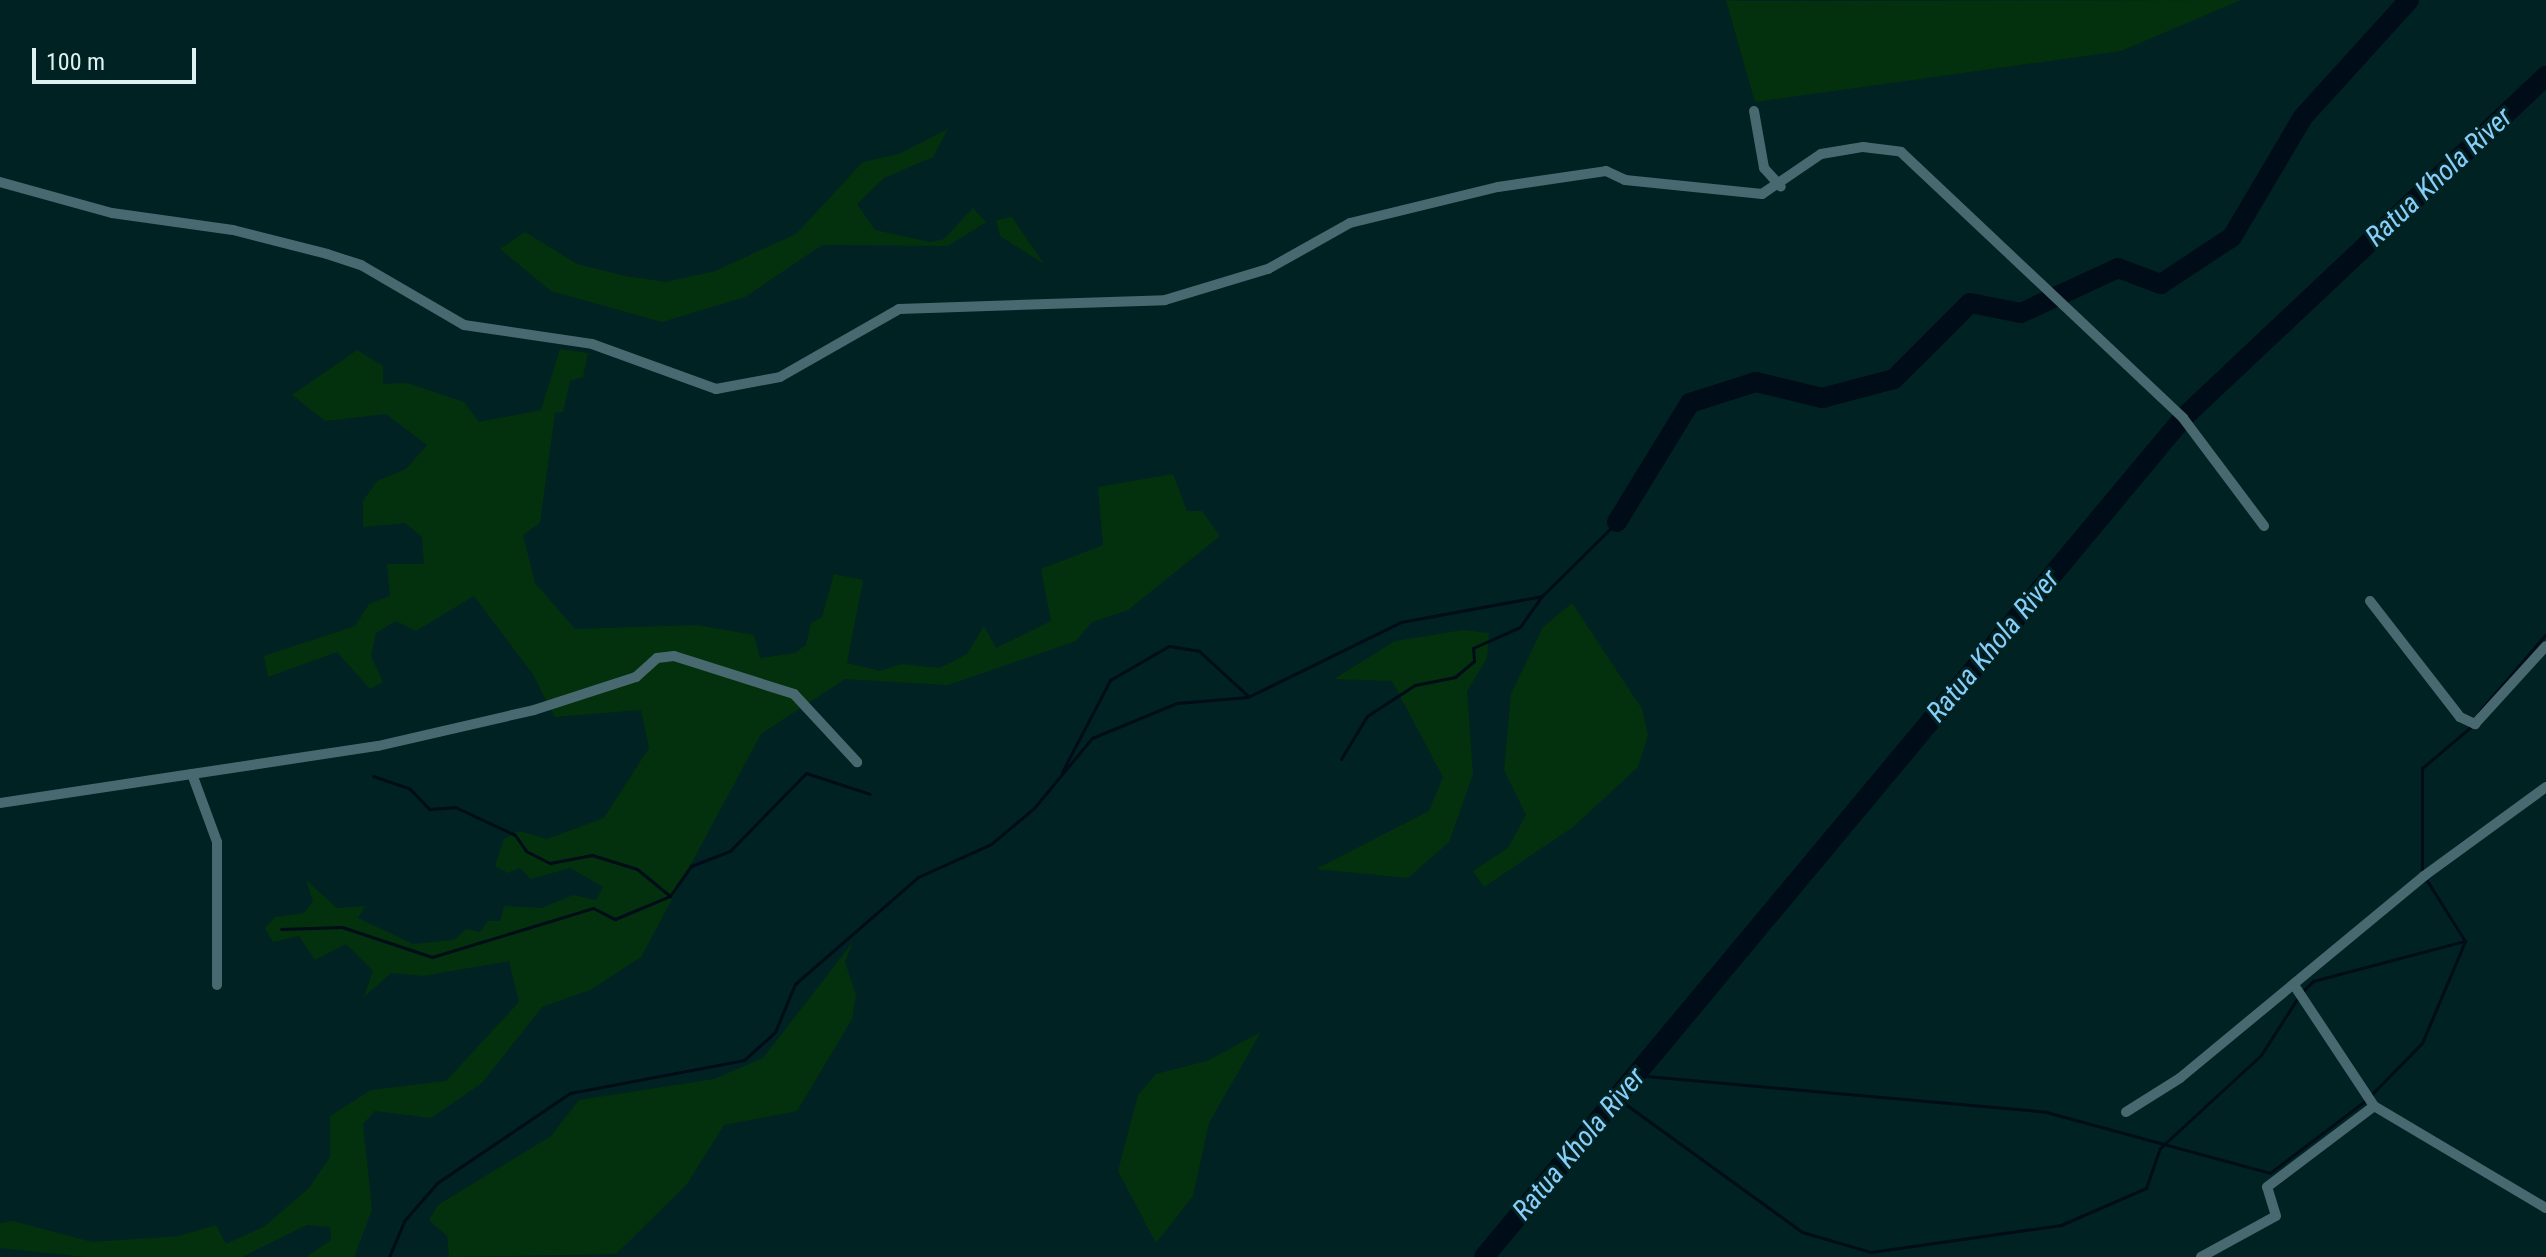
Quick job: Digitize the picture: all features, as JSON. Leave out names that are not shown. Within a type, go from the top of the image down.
[{"type":"street","points":[[1754,111],[1764,168],[1781,187]]},
{"type":"street","points":[[0,182],[112,213],[233,230],[327,254],[361,265],[464,325],[592,344],[716,389],[780,377],[899,309],[1165,300],[1268,269],[1350,223],[1518,183],[1606,171],[1625,180],[1762,194],[1781,187],[1821,154],[1863,147],[1901,152],[2183,418],[2264,526]]},
{"type":"street","points":[[2370,601],[2460,717],[2475,724],[2546,646]]},
{"type":"street","points":[[0,803],[378,746],[534,710],[636,677],[657,658],[674,656],[794,694],[857,762]]},
{"type":"street","points":[[192,774],[217,842],[217,985]]},
{"type":"street","points":[[2126,1112],[2546,787]]},
{"type":"street","points":[[2294,985],[2374,1106],[2546,1208]]},
{"type":"street","points":[[2201,1257],[2276,1216],[2267,1187],[2374,1106]]},
{"type":"green space","points":[[1726,0],[2241,0],[2121,51],[1755,102]]},
{"type":"green space","points":[[948,129],[933,157],[884,178],[857,204],[875,230],[930,242],[944,239],[973,208],[986,222],[948,246],[822,245],[745,297],[662,322],[551,291],[500,249],[525,232],[577,264],[625,276],[666,282],[715,271],[796,234],[863,162],[899,154]]},
{"type":"green space","points":[[1012,217],[1044,264],[1000,236],[996,220]]},
{"type":"green space","points":[[560,349],[588,353],[583,377],[570,381],[563,412],[555,413],[540,523],[523,535],[535,583],[575,629],[697,625],[754,635],[760,658],[795,653],[806,645],[811,623],[822,617],[834,574],[863,580],[847,663],[880,671],[901,664],[940,668],[967,654],[984,626],[996,648],[1051,621],[1041,569],[1103,545],[1098,487],[1173,474],[1187,511],[1202,511],[1220,536],[1128,610],[1092,622],[1076,641],[948,685],[845,679],[761,734],[641,957],[590,990],[542,1007],[482,1083],[431,1118],[375,1111],[363,1124],[372,1210],[354,1257],[306,1257],[331,1240],[330,1227],[307,1225],[242,1257],[86,1257],[0,1248],[0,1223],[13,1221],[92,1242],[179,1236],[216,1225],[226,1244],[265,1226],[309,1188],[330,1157],[330,1116],[371,1090],[446,1081],[519,1002],[509,961],[423,976],[391,973],[364,997],[373,971],[346,944],[315,960],[299,936],[273,942],[265,928],[275,917],[304,913],[313,901],[306,880],[337,908],[365,906],[358,918],[413,944],[454,940],[466,929],[480,932],[488,921],[500,921],[504,906],[542,908],[573,895],[596,900],[603,887],[570,868],[531,879],[520,868],[508,873],[495,866],[504,839],[519,831],[547,839],[604,818],[649,748],[641,710],[555,717],[532,673],[474,596],[416,631],[396,621],[376,633],[371,656],[383,682],[370,689],[337,652],[268,677],[264,656],[355,626],[369,604],[390,596],[387,564],[424,564],[422,537],[405,523],[363,527],[363,501],[377,481],[406,469],[427,445],[386,414],[325,421],[292,395],[357,350],[383,366],[383,384],[407,383],[464,402],[479,422],[541,410]]},
{"type":"green space","points":[[1572,603],[1642,709],[1648,735],[1638,767],[1573,827],[1484,887],[1473,871],[1508,848],[1526,815],[1504,770],[1511,694],[1543,627]]},
{"type":"green space","points":[[1463,630],[1489,633],[1487,658],[1467,691],[1473,774],[1449,842],[1408,878],[1316,869],[1429,811],[1443,777],[1392,681],[1334,679],[1395,641]]},
{"type":"green space","points":[[853,942],[845,962],[856,995],[852,1019],[797,1111],[724,1125],[687,1184],[616,1254],[449,1257],[447,1236],[429,1220],[438,1205],[551,1136],[579,1100],[714,1079],[763,1058]]},
{"type":"green space","points":[[1261,1032],[1209,1123],[1193,1196],[1156,1243],[1118,1171],[1138,1095],[1156,1074],[1207,1061]]},
{"type":"waterway","points":[[1617,522],[1690,403],[1756,382],[1822,398],[1894,379],[1970,303],[2021,313],[2118,268],[2161,284],[2232,237],[2303,117],[2409,0]]},
{"type":"waterway","name":"Ratua Khola River","points":[[1484,1257],[2183,418],[2546,76]]},
{"type":"waterway","points":[[389,1257],[404,1221],[437,1183],[570,1093],[744,1060],[775,1032],[795,984],[918,877],[991,844],[1034,808],[1092,738],[1177,703],[1248,697],[1401,622],[1542,596],[1617,522]]},
{"type":"waterway","points":[[1341,759],[1367,716],[1415,685],[1455,677],[1474,661],[1473,648],[1520,627],[1542,596]]},
{"type":"waterway","points":[[2479,712],[2546,634]]},
{"type":"waterway","points":[[1062,772],[1110,680],[1169,646],[1199,651],[1247,695]]},
{"type":"waterway","points":[[2422,873],[2422,768],[2472,726]]},
{"type":"waterway","points":[[281,929],[342,927],[432,957],[593,908],[615,919],[670,896],[691,866],[730,851],[806,773],[870,794]]},
{"type":"waterway","points":[[373,776],[410,789],[429,809],[455,807],[515,835],[526,851],[550,863],[592,855],[637,869],[670,896]]},
{"type":"waterway","points":[[2371,1095],[2422,1043],[2465,941],[2426,879]]},
{"type":"waterway","points":[[2302,992],[2313,981],[2464,941]]},
{"type":"waterway","points":[[1617,1098],[1802,1232],[1871,1252],[2061,1225],[2146,1188],[2160,1148],[2261,1055],[2297,999]]},
{"type":"waterway","points":[[1635,1075],[2046,1112],[2270,1173],[2366,1100]]}]
